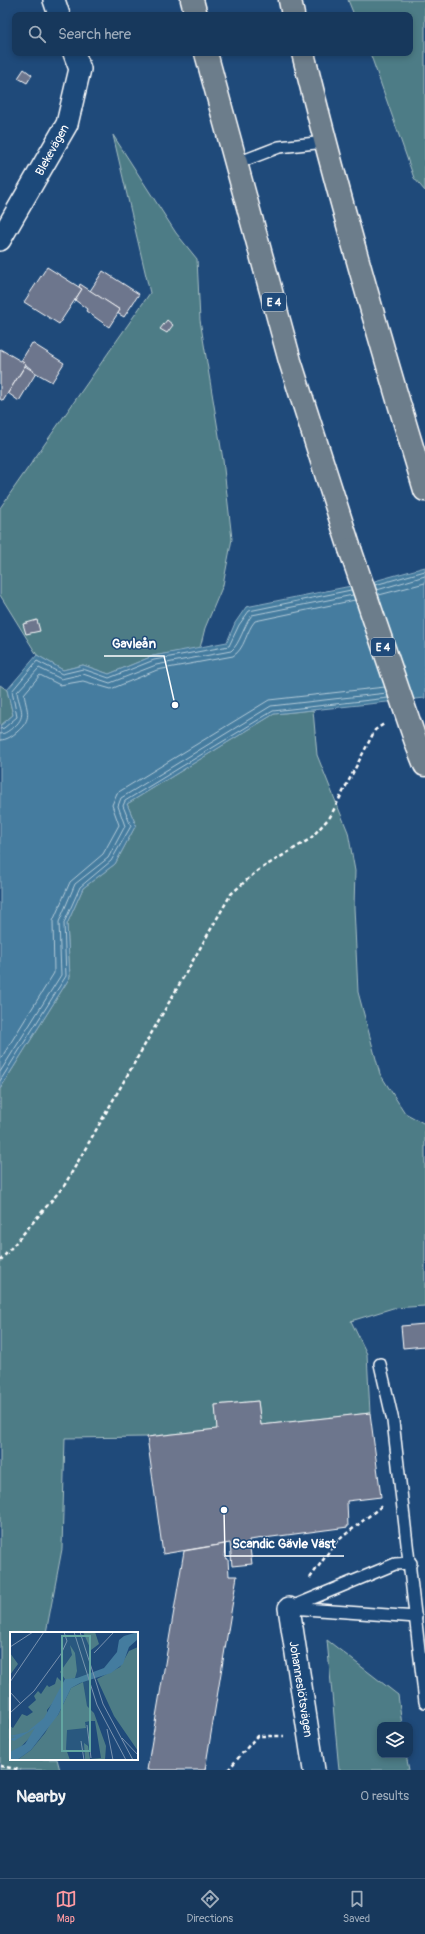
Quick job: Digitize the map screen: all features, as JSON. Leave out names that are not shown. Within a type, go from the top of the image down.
[{"type":"highway","points":[[192,0],[195,12]]},
{"type":"highway","points":[[290,0],[292,12]]},
{"type":"highway","name":"E 4","points":[[207,56],[235,164],[290,361],[350,548],[425,765]]},
{"type":"highway","points":[[304,56],[324,142],[376,331],[425,490]]},
{"type":"street","points":[[54,0],[58,12]]},
{"type":"street","name":"Blekevägen","points":[[0,240],[68,124],[80,69],[75,56]]},
{"type":"street","name":"Johanneslötsvägen","points":[[289,1608],[314,1770]]},
{"type":"lane","points":[[235,164],[279,147],[324,142]]},
{"type":"lane","points":[[380,1364],[393,1421],[411,1563],[425,1702]]},
{"type":"lane","points":[[289,1608],[395,1564],[411,1563]]},
{"type":"lane","points":[[289,1608],[416,1617]]},
{"type":"path","points":[[0,1261],[64,1186],[231,894],[257,871],[310,839],[330,817],[375,730],[386,723]]},
{"type":"path","points":[[289,1608],[336,1542],[401,1491]]},
{"type":"path","points":[[228,1770],[257,1736],[308,1735]]},
{"type":"path","points":[[0,1766],[21,1770]]},
{"type":"green space","points":[[348,0],[425,0],[425,191],[414,178],[371,56],[413,56],[413,12],[353,12]]},
{"type":"green space","points":[[113,135],[176,233],[197,259],[200,320],[223,460],[232,539],[223,585],[205,628],[200,648],[153,656],[109,674],[83,665],[63,670],[37,655],[0,595],[0,508],[150,293]]},
{"type":"green space","points":[[0,685],[7,690],[13,715],[0,726]]},
{"type":"green space","points":[[313,710],[317,755],[348,832],[355,871],[354,907],[358,992],[380,1074],[405,1113],[425,1124],[425,1306],[393,1308],[351,1321],[367,1354],[370,1413],[261,1425],[258,1401],[215,1405],[217,1429],[147,1437],[65,1438],[62,1549],[46,1632],[10,1632],[10,1760],[57,1760],[60,1770],[0,1770],[0,1089],[70,977],[67,924],[83,888],[115,864],[136,825],[127,804],[274,714]]},
{"type":"green space","points":[[327,1640],[398,1695],[402,1722],[377,1722],[377,1758],[407,1758],[409,1770],[339,1770]]},
{"type":"water","points":[[425,567],[425,698],[274,714],[127,804],[136,825],[115,864],[83,888],[67,924],[70,977],[0,1089],[0,726],[13,715],[7,690],[37,655],[63,670],[83,665],[109,674],[153,656],[227,642],[235,623],[246,607],[371,582]]},
{"type":"building","points":[[24,69],[32,75],[27,83],[18,78]]},
{"type":"building","points":[[47,267],[82,289],[59,324],[24,302]]},
{"type":"building","points":[[103,271],[139,294],[124,317],[117,313],[120,310],[90,291]]},
{"type":"building","points":[[80,284],[120,310],[109,327],[86,311],[87,309],[75,300],[82,289],[79,287]]},
{"type":"building","points":[[167,320],[173,325],[167,333],[160,329]]},
{"type":"building","points":[[32,343],[64,363],[52,382],[36,373],[21,361]]},
{"type":"building","points":[[0,349],[26,364],[3,401],[0,399]]},
{"type":"building","points":[[25,366],[36,373],[19,401],[8,393]]},
{"type":"building","points":[[37,620],[40,631],[26,634],[23,624]]},
{"type":"building","points":[[425,1324],[425,1346],[403,1348],[401,1326]]},
{"type":"building","points":[[258,1401],[261,1425],[370,1413],[381,1497],[347,1501],[348,1527],[249,1540],[252,1564],[232,1566],[230,1543],[163,1554],[147,1437],[217,1429],[215,1405]]},
{"type":"building","points":[[225,1544],[224,1557],[228,1559],[229,1576],[237,1576],[205,1770],[147,1770],[184,1551]]},
{"type":"place","name":"Gavleån","points":[[175,705]]},
{"type":"place","name":"Scandic Gävle Väst","points":[[224,1510]]}]
